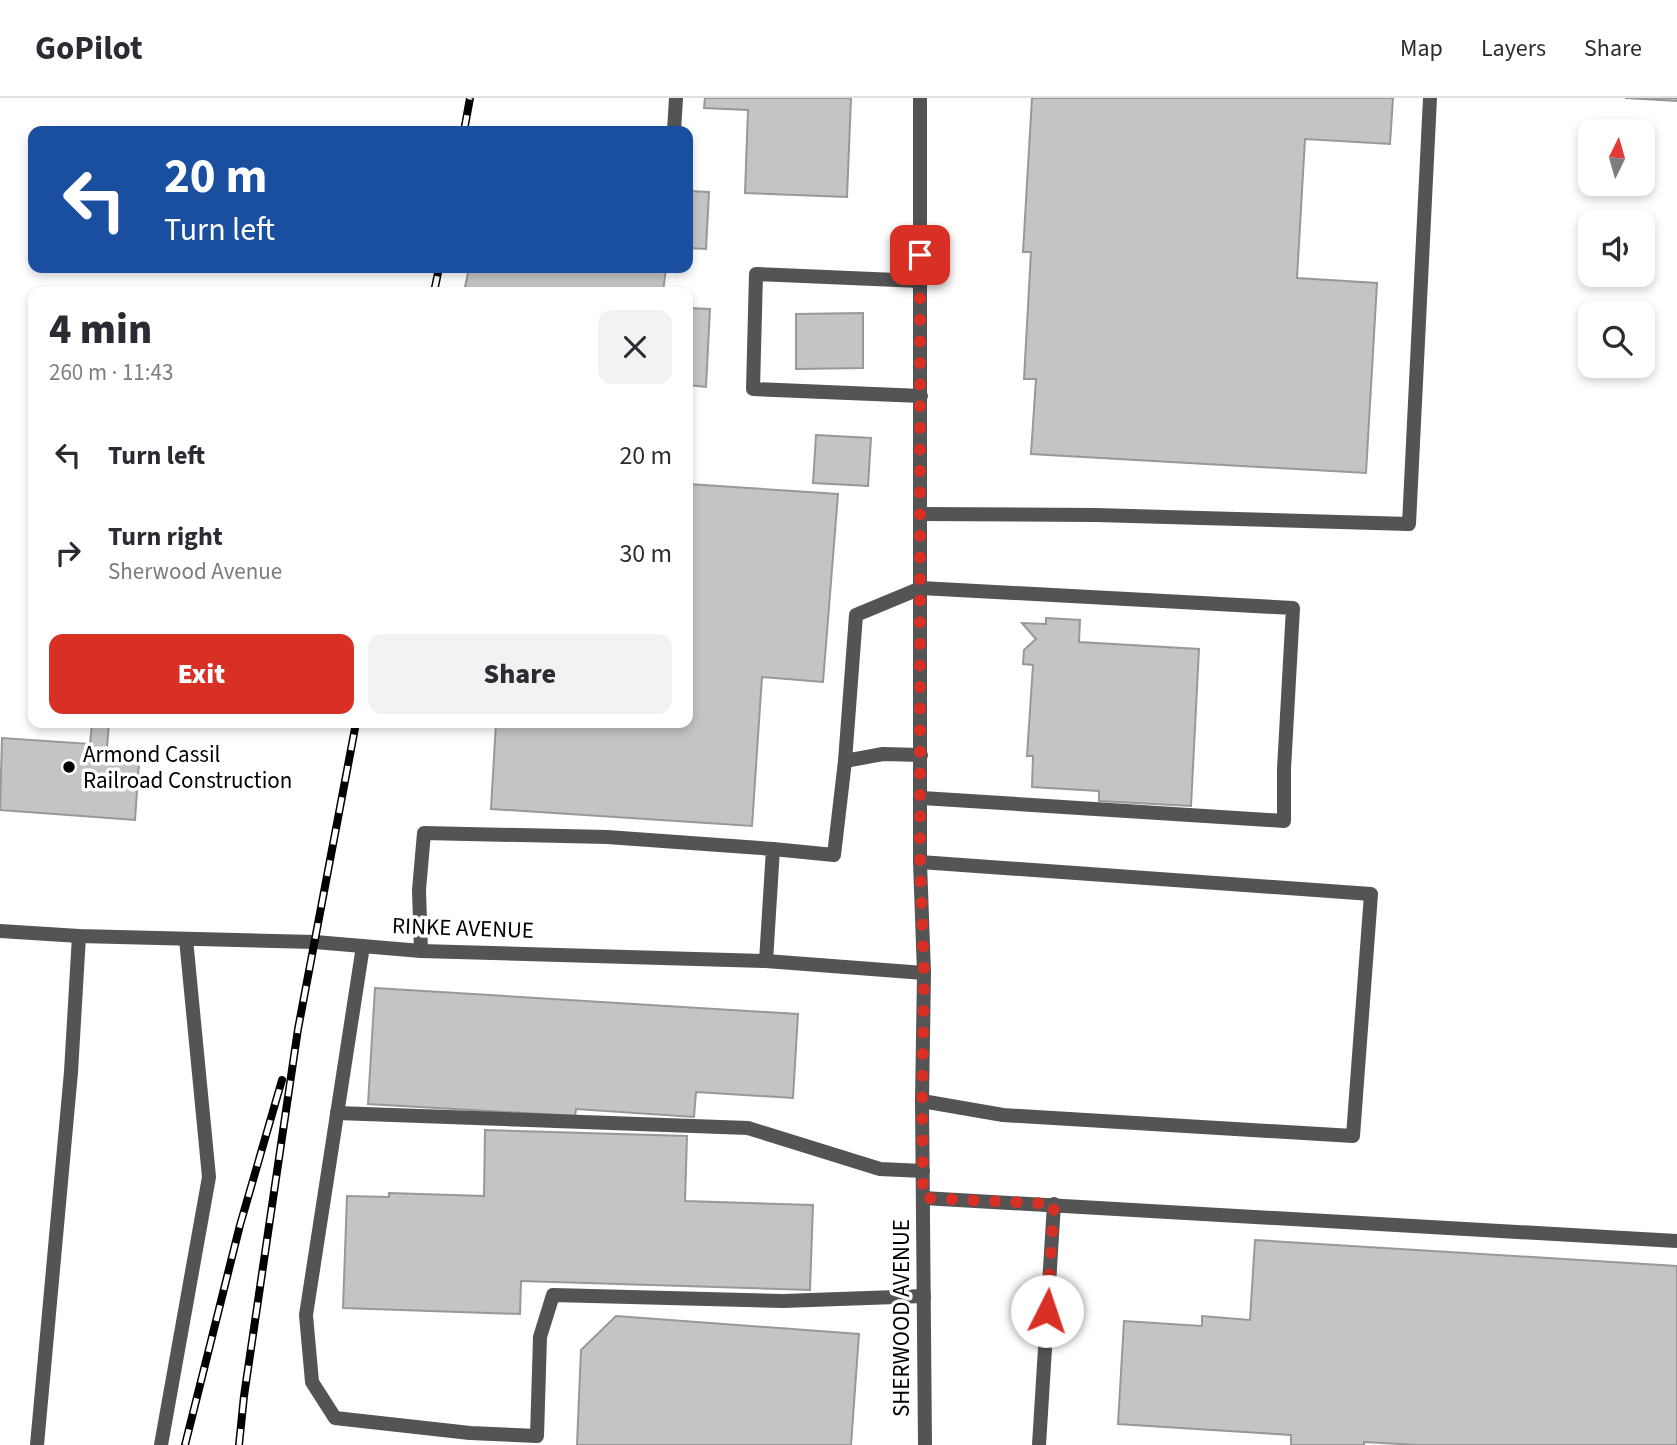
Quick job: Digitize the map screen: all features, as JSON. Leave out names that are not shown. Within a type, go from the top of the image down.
[{"type":"street","points":[[674,126],[676,98]]},
{"type":"street","name":"SHERWOOD AVENUE","points":[[920,98],[920,862],[924,973],[922,1101],[925,1445]]},
{"type":"street","points":[[921,514],[1096,515],[1409,524],[1430,98]]},
{"type":"street","points":[[920,281],[756,274],[753,389],[920,396]]},
{"type":"street","points":[[421,951],[419,890],[424,833],[607,838],[834,855],[845,761],[856,615],[921,588],[1293,608],[1284,769],[1284,821],[922,798]]},
{"type":"street","points":[[845,761],[883,754],[921,755]]},
{"type":"street","points":[[766,961],[773,849]]},
{"type":"street","points":[[920,862],[1371,894],[1353,1136],[1003,1115],[922,1101]]},
{"type":"street","name":"RINKE AVENUE","points":[[0,931],[79,936],[315,942],[421,951],[766,961],[924,973]]},
{"type":"street","points":[[37,1445],[71,1072],[79,936]]},
{"type":"street","points":[[161,1445],[209,1177],[186,939]]},
{"type":"street","points":[[363,946],[306,1315],[312,1382],[335,1418],[470,1433],[537,1436],[540,1337],[553,1295],[783,1301],[924,1296]]},
{"type":"street","points":[[337,1113],[748,1128],[880,1169],[923,1171]]},
{"type":"street","points":[[923,1198],[1677,1241]]},
{"type":"street","points":[[1039,1445],[1054,1204]]},
{"type":"building","points":[[705,98],[851,98],[847,197],[745,193],[748,110],[704,108]]},
{"type":"building","points":[[1032,98],[1393,98],[1390,144],[1305,139],[1297,278],[1377,283],[1366,473],[1031,454],[1036,379],[1024,379],[1031,252],[1023,252]]},
{"type":"building","points":[[1625,98],[1677,98],[1677,101]]},
{"type":"building","points":[[693,191],[709,192],[706,249],[693,248]]},
{"type":"building","points":[[468,273],[665,273],[664,287],[465,287]]},
{"type":"building","points":[[693,308],[710,309],[706,387],[693,386]]},
{"type":"building","points":[[863,313],[863,368],[796,369],[796,314]]},
{"type":"building","points":[[816,435],[871,438],[868,486],[813,483]]},
{"type":"building","points":[[693,484],[838,494],[823,682],[762,677],[752,826],[491,809],[496,728],[693,728]]},
{"type":"building","points":[[1046,618],[1080,620],[1079,642],[1199,649],[1191,806],[1099,801],[1099,791],[1032,787],[1033,756],[1027,756],[1033,665],[1023,664],[1024,650],[1036,639],[1022,623],[1046,624]]},
{"type":"building","name":"Armond Cassil Railroad Construction","points":[[92,728],[109,728],[106,760],[139,762],[135,820],[0,810],[2,738],[90,744]]},
{"type":"building","points":[[375,988],[798,1014],[793,1098],[696,1092],[694,1117],[576,1109],[575,1116],[368,1104]]},
{"type":"building","points":[[485,1130],[687,1136],[685,1201],[813,1205],[810,1290],[521,1281],[520,1314],[343,1308],[347,1196],[389,1197],[389,1193],[484,1196]]},
{"type":"building","points":[[1255,1240],[1677,1266],[1677,1445],[1418,1445],[1364,1442],[1364,1445],[1291,1445],[1291,1435],[1118,1424],[1124,1321],[1202,1326],[1202,1316],[1250,1320]]},
{"type":"building","points":[[616,1316],[859,1334],[851,1445],[577,1445],[581,1350]]},
{"type":"railway","points":[[465,126],[470,98]]},
{"type":"railway","points":[[435,287],[438,273]]},
{"type":"railway","points":[[239,1445],[298,1029],[355,728]]},
{"type":"railway","points":[[185,1445],[240,1225],[282,1080]]},
{"type":"place","name":"Armond Cassil Railroad Construction","points":[[69,767]]},
{"type":"route","points":[[920,255],[923,1198],[1054,1204],[1047,1311]]}]
